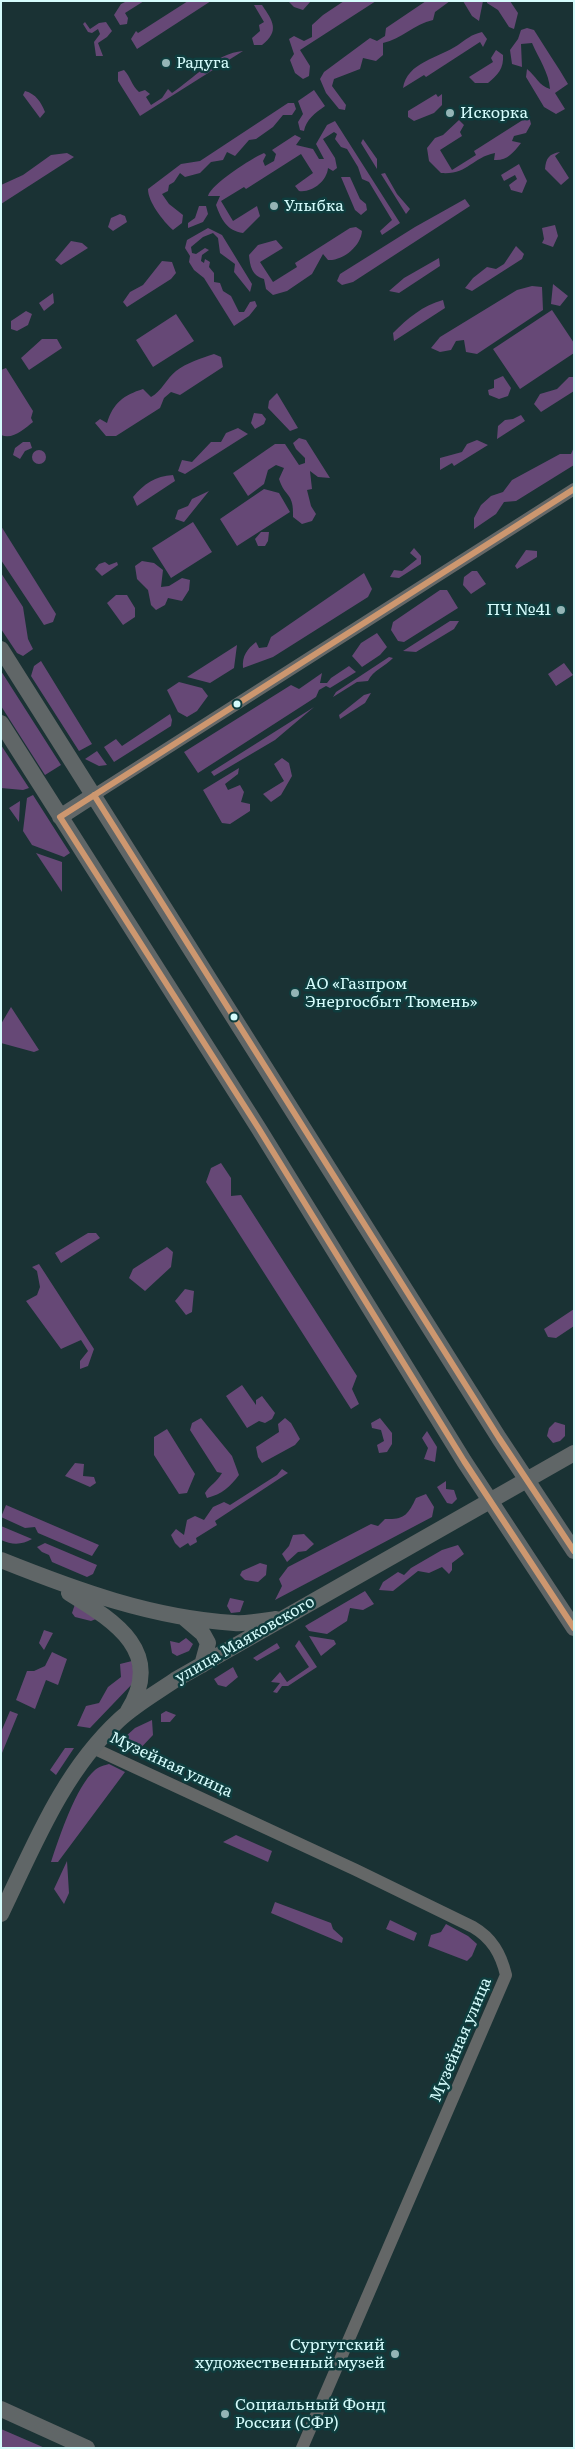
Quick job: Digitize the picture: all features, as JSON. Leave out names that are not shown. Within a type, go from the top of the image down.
[{"type":"main road","points":[[1,649],[499,1438],[574,1551]]},
{"type":"main road","points":[[1,723],[259,1129],[445,1426],[464,1460],[492,1500],[574,1628]]},
{"type":"main road","points":[[60,818],[94,795]]},
{"type":"main road","name":"улица Маяковского","points":[[1,1914],[49,1812],[93,1748],[128,1712],[202,1665],[574,1453]]},
{"type":"main road","points":[[1,1560],[122,1605],[183,1617],[235,1624],[286,1618]]},
{"type":"main road","points":[[46,1578],[112,1620],[131,1641],[138,1658],[140,1676],[137,1697],[128,1712]]},
{"type":"main road","points":[[183,1617],[203,1634],[208,1643],[202,1665]]},
{"type":"main road","points":[[1,2409],[87,2448]]},
{"type":"street","points":[[94,795],[574,489]]},
{"type":"street","name":"Музейная улица","points":[[93,1748],[356,1870],[473,1927],[492,1942],[502,1960],[506,1975],[302,2448]]},
{"type":"shaded area","points":[[127,1],[144,1],[125,13],[128,18],[127,24],[120,25],[114,15],[121,4]]},
{"type":"shaded area","points":[[188,1],[211,1],[137,49],[131,39],[136,31],[138,33]]},
{"type":"shaded area","points":[[311,1],[303,10],[294,7],[289,2]]},
{"type":"shaded area","points":[[344,1],[376,1],[300,50],[310,66],[309,76],[303,79],[295,73],[290,60],[294,54],[289,39],[294,36],[304,41],[312,37],[312,25]]},
{"type":"shaded area","points":[[426,1],[450,1],[435,12],[433,20],[383,43],[383,55],[376,61],[363,58],[360,69],[334,79],[332,86],[346,105],[345,110],[339,109],[326,93],[320,79],[324,72],[370,38],[377,41],[385,36],[386,28]]},
{"type":"shaded area","points":[[463,1],[483,1],[479,21],[472,16]]},
{"type":"shaded area","points":[[487,1],[510,1],[518,13],[514,29],[509,27],[498,10],[487,3]]},
{"type":"shaded area","points":[[254,5],[262,5],[273,26],[271,35],[262,45],[254,45],[252,38],[260,31],[259,25],[264,22]]},
{"type":"shaded area","points":[[85,22],[90,29],[99,23],[106,22],[112,31],[98,43],[103,56],[96,56],[94,42],[100,34],[98,29],[92,33],[88,32],[83,24]]},
{"type":"shaded area","points":[[527,28],[534,30],[568,84],[555,93],[565,109],[556,114],[544,107],[526,77],[527,69],[540,83],[550,89],[546,72],[532,43],[521,44],[522,67],[512,64],[510,50],[518,39],[521,30]]},
{"type":"shaded area","points":[[482,32],[487,39],[483,47],[480,42],[426,77],[424,75],[403,88],[406,79],[417,66]]},
{"type":"shaded area","points":[[496,50],[503,55],[500,71],[488,83],[475,83],[469,77],[493,62],[491,58]]},
{"type":"shaded area","points":[[243,51],[140,116],[118,81],[118,72],[124,70],[139,92],[145,90],[150,94],[146,97],[151,105],[162,98],[168,89],[172,93],[214,61],[223,56]]},
{"type":"shaded area","points":[[314,90],[325,106],[314,114],[304,131],[300,130],[298,122],[303,114],[298,101]]},
{"type":"shaded area","points":[[25,91],[35,96],[42,105],[45,112],[40,118],[23,95]]},
{"type":"shaded area","points":[[436,94],[438,97],[442,94],[442,105],[434,113],[414,121],[408,117],[408,111]]},
{"type":"shaded area","points":[[288,103],[294,103],[296,109],[292,115],[283,115],[273,127],[256,139],[249,140],[235,156],[227,152],[223,160],[211,162],[200,173],[185,177],[180,173],[174,182],[169,185],[168,191],[162,194],[169,204],[183,215],[182,223],[173,230],[153,205],[148,189],[181,164],[200,161]]},
{"type":"shaded area","points":[[529,116],[531,124],[526,133],[514,136],[512,141],[521,143],[506,158],[494,160],[495,153],[487,155],[464,169],[450,173],[441,173],[429,161],[427,148],[435,138],[443,135],[459,120],[464,125],[460,132],[462,136],[440,150],[452,170],[476,155],[474,151]]},
{"type":"shaded area","points":[[335,121],[400,223],[382,235],[380,231],[392,220],[369,182],[362,179],[358,167],[347,149],[341,147],[335,139],[337,134],[334,132],[323,139],[335,158],[337,168],[333,171],[328,168],[322,182],[314,188],[304,191],[299,191],[295,186],[313,173],[301,154],[246,189],[244,187],[221,201],[233,221],[257,206],[260,216],[243,233],[233,230],[225,224],[216,205],[220,196],[208,196],[216,185],[264,153],[266,155],[263,161],[265,166],[274,161],[276,154],[272,150],[295,135],[301,138],[296,145],[313,149],[319,159],[324,159],[316,144],[327,125]]},
{"type":"shaded area","points":[[363,139],[377,159],[377,169],[361,143]]},
{"type":"shaded area","points":[[560,152],[555,156],[569,178],[561,185],[545,169],[549,157]]},
{"type":"shaded area","points":[[67,153],[74,157],[1,204],[1,185],[23,175],[51,155]]},
{"type":"shaded area","points":[[519,164],[527,181],[522,193],[511,190],[509,185],[517,179],[515,175],[504,181],[501,175]]},
{"type":"shaded area","points":[[385,173],[397,194],[410,209],[406,214],[381,174]]},
{"type":"shaded area","points":[[341,177],[350,177],[360,199],[366,204],[367,210],[361,215],[355,210]]},
{"type":"shaded area","points":[[465,199],[470,206],[353,282],[342,285],[337,281],[340,274],[415,227]]},
{"type":"shaded area","points":[[199,206],[206,206],[208,214],[203,222],[188,228],[188,223],[195,218]]},
{"type":"shaded area","points":[[120,214],[125,216],[127,222],[113,231],[108,227],[111,218]]},
{"type":"shaded area","points":[[555,225],[558,236],[553,247],[542,243],[544,239],[542,228]]},
{"type":"shaded area","points":[[356,227],[362,231],[361,237],[350,252],[334,260],[328,260],[323,254],[312,274],[287,291],[273,295],[266,289],[264,279],[257,276],[251,267],[249,255],[258,245],[276,240],[283,248],[260,262],[273,282],[297,267],[295,263],[350,228]]},
{"type":"shaded area","points":[[208,228],[222,235],[252,284],[250,292],[234,272],[235,264],[220,253],[218,238],[213,233],[203,237],[191,247],[192,253],[196,254],[205,248],[209,250],[202,255],[201,261],[204,263],[205,259],[210,262],[209,267],[214,273],[214,282],[220,283],[223,291],[231,296],[239,312],[244,312],[250,302],[255,301],[257,306],[249,316],[234,326],[204,278],[194,270],[189,262],[190,256],[185,248],[187,240]]},
{"type":"shaded area","points":[[71,241],[82,243],[88,248],[61,265],[55,260]]},
{"type":"shaded area","points":[[516,246],[524,254],[522,259],[472,291],[465,288],[473,278],[487,267],[496,269],[504,264]]},
{"type":"shaded area","points":[[439,258],[440,266],[399,293],[389,291],[404,278]]},
{"type":"shaded area","points":[[162,261],[172,262],[176,273],[171,279],[127,307],[123,302],[130,292],[143,285]]},
{"type":"shaded area","points":[[553,284],[568,296],[560,306],[551,304]]},
{"type":"shaded area","points":[[532,286],[542,287],[543,310],[477,354],[466,352],[464,340],[456,341],[451,350],[440,352],[431,348],[440,337],[517,290]]},
{"type":"shaded area","points":[[53,293],[54,303],[44,311],[39,303]]},
{"type":"shaded area","points":[[443,300],[445,308],[394,341],[393,333],[410,318],[422,309]]},
{"type":"shaded area","points":[[552,310],[574,343],[574,353],[520,389],[493,349]]},
{"type":"shaded area","points":[[26,311],[32,314],[28,325],[17,331],[11,329],[11,321]]},
{"type":"shaded area","points":[[176,314],[194,341],[153,367],[136,340]]},
{"type":"shaded area","points":[[42,339],[57,339],[62,348],[29,370],[21,358]]},
{"type":"shaded area","points":[[214,354],[221,357],[223,367],[180,395],[171,392],[164,398],[160,408],[116,436],[106,436],[95,423],[100,419],[107,423],[112,410],[130,394],[143,389],[151,397],[180,368]]},
{"type":"shaded area","points":[[6,368],[33,411],[31,418],[33,422],[18,433],[10,436],[1,435],[1,370]]},
{"type":"shaded area","points":[[503,376],[511,388],[508,396],[499,399],[489,395],[488,390],[494,388],[494,380]]},
{"type":"shaded area","points":[[569,377],[574,377],[574,391],[541,412],[534,404],[540,394],[557,389]]},
{"type":"shaded area","points":[[277,393],[298,428],[290,431],[268,408],[269,401]]},
{"type":"shaded area","points":[[254,413],[262,414],[266,419],[264,424],[255,429],[251,423]]},
{"type":"shaded area","points":[[521,415],[525,421],[497,439],[498,426],[505,420]]},
{"type":"shaded area","points":[[238,428],[248,434],[185,474],[178,471],[182,460],[192,462],[211,442],[221,442],[226,433]]},
{"type":"shaded area","points":[[299,438],[306,440],[330,478],[318,477],[310,471],[312,489],[307,490],[311,506],[316,514],[312,521],[302,524],[293,517],[291,499],[279,479],[284,468],[276,465],[268,470],[264,484],[248,496],[233,473],[275,444],[285,444],[299,465],[305,463],[305,458],[293,443]]},
{"type":"shaded area","points":[[477,440],[488,445],[454,466],[452,463],[440,470],[440,458],[462,452],[467,444]]},
{"type":"shaded area","points":[[23,442],[30,442],[32,448],[25,451],[20,459],[13,455],[15,448]]},
{"type":"shaded area","points":[[574,447],[574,465],[516,501],[504,502],[496,514],[474,529],[474,518],[481,505],[491,496],[503,492],[512,480],[560,454],[571,454]]},
{"type":"shaded area","points":[[39,450],[44,452],[46,457],[44,462],[39,464],[34,462],[32,457],[34,452]]},
{"type":"shaded area","points":[[173,475],[175,481],[137,506],[133,497],[141,488],[155,479]]},
{"type":"shaded area","points":[[264,489],[279,493],[290,512],[237,546],[220,519]]},
{"type":"shaded area","points":[[209,491],[184,522],[175,519],[178,510],[188,506],[192,499]]},
{"type":"shaded area","points":[[193,522],[212,552],[171,578],[152,548]]},
{"type":"shaded area","points":[[1,526],[56,614],[53,622],[44,625],[1,560]]},
{"type":"shaded area","points":[[261,532],[269,532],[268,541],[265,546],[258,546],[255,539]]},
{"type":"shaded area","points":[[414,548],[421,556],[421,564],[399,578],[390,577],[394,570],[402,571],[417,559],[410,553]]},
{"type":"shaded area","points":[[526,550],[537,551],[537,557],[517,569],[515,566]]},
{"type":"shaded area","points":[[142,561],[154,563],[163,570],[161,587],[169,586],[182,578],[190,580],[189,590],[182,601],[168,598],[165,605],[156,610],[151,605],[148,590],[137,579],[135,566]]},
{"type":"shaded area","points":[[105,562],[109,565],[117,562],[118,565],[102,576],[95,569],[99,564]]},
{"type":"shaded area","points":[[472,571],[477,571],[486,584],[471,594],[463,585],[464,577]]},
{"type":"shaded area","points":[[1,573],[23,607],[28,639],[33,649],[23,656],[17,653],[1,629]]},
{"type":"shaded area","points":[[364,573],[372,589],[368,597],[273,657],[243,668],[243,660],[246,653],[256,642],[259,648],[267,647],[271,637]]},
{"type":"shaded area","points":[[440,590],[447,590],[458,608],[404,642],[398,641],[391,630],[393,622]]},
{"type":"shaded area","points":[[116,595],[127,595],[135,608],[135,617],[123,625],[107,603]]},
{"type":"shaded area","points":[[450,621],[459,621],[454,629],[416,652],[403,651]]},
{"type":"shaded area","points":[[377,633],[387,647],[380,655],[362,667],[352,656],[361,643]]},
{"type":"shaded area","points":[[237,645],[234,668],[210,683],[187,677]]},
{"type":"shaded area","points":[[389,657],[393,658],[373,674],[368,681],[357,682],[333,697],[336,692]]},
{"type":"shaded area","points":[[41,661],[92,744],[79,751],[31,676],[34,666]]},
{"type":"shaded area","points":[[564,663],[573,675],[556,686],[548,674]]},
{"type":"shaded area","points":[[349,666],[356,672],[330,688],[326,686],[319,690],[316,697],[198,773],[184,752],[291,685],[299,689],[322,673],[320,683],[327,683],[331,678]]},
{"type":"shaded area","points":[[1,671],[61,765],[45,775],[1,706]]},
{"type":"shaded area","points":[[179,682],[202,688],[208,696],[197,711],[187,717],[178,712],[167,690]]},
{"type":"shaded area","points":[[371,693],[365,703],[340,719],[339,715],[364,695]]},
{"type":"shaded area","points":[[314,707],[275,740],[214,776],[211,772]]},
{"type":"shaded area","points":[[170,714],[171,726],[114,762],[104,747],[116,739],[122,746]]},
{"type":"shaded area","points":[[1,745],[29,788],[23,790],[1,788]]},
{"type":"shaded area","points":[[97,751],[107,765],[99,766],[85,759]]},
{"type":"shaded area","points":[[282,758],[289,763],[292,776],[281,795],[271,802],[263,794],[284,781],[274,764]]},
{"type":"shaded area","points":[[239,768],[238,774],[225,784],[228,790],[240,785],[244,792],[241,802],[250,804],[250,811],[230,824],[222,823],[203,790]]},
{"type":"shaded area","points":[[33,795],[70,853],[64,857],[32,845],[23,831],[27,798]]},
{"type":"shaded area","points":[[20,801],[19,822],[9,808]]},
{"type":"shaded area","points":[[36,853],[62,862],[62,892]]},
{"type":"shaded area","points":[[11,1007],[39,1050],[34,1052],[1,1043],[1,1024]]},
{"type":"shaded area","points":[[221,1163],[231,1178],[231,1196],[241,1195],[357,1376],[352,1389],[359,1404],[351,1409],[206,1182],[211,1168]]},
{"type":"shaded area","points":[[88,1233],[96,1233],[100,1238],[61,1263],[55,1253]]},
{"type":"shaded area","points":[[167,1247],[173,1252],[171,1267],[145,1291],[129,1278],[133,1269]]},
{"type":"shaded area","points":[[39,1264],[94,1349],[88,1366],[80,1369],[80,1361],[88,1351],[81,1340],[61,1349],[26,1301],[37,1295],[40,1287],[37,1271],[32,1267]]},
{"type":"shaded area","points":[[185,1289],[194,1291],[192,1312],[186,1315],[175,1301]]},
{"type":"shaded area","points":[[574,1309],[574,1326],[556,1338],[548,1337],[544,1329]]},
{"type":"shaded area","points":[[242,1385],[256,1405],[256,1400],[262,1396],[275,1413],[272,1419],[265,1423],[259,1421],[247,1428],[226,1396]]},
{"type":"shaded area","points":[[201,1418],[232,1456],[239,1475],[225,1490],[207,1498],[205,1493],[222,1473],[217,1472],[190,1430],[192,1423]]},
{"type":"shaded area","points":[[285,1418],[291,1423],[300,1439],[295,1445],[262,1463],[258,1457],[256,1447],[279,1432],[278,1424]]},
{"type":"shaded area","points":[[380,1418],[392,1433],[392,1444],[387,1452],[379,1453],[377,1445],[384,1441],[381,1430],[372,1428],[371,1423]]},
{"type":"shaded area","points":[[555,1422],[565,1425],[565,1436],[560,1441],[553,1443],[547,1436],[549,1428]]},
{"type":"shaded area","points":[[167,1429],[195,1474],[187,1493],[179,1494],[154,1455],[154,1437]]},
{"type":"shaded area","points":[[427,1431],[437,1447],[435,1462],[424,1459],[428,1448],[422,1438]]},
{"type":"shaded area","points":[[75,1463],[84,1464],[83,1476],[94,1477],[96,1483],[90,1487],[65,1476]]},
{"type":"shaded area","points":[[282,1469],[288,1473],[215,1521],[217,1525],[196,1538],[197,1542],[190,1546],[188,1543],[180,1548],[175,1543],[171,1535],[176,1529],[184,1535],[187,1520],[195,1516],[204,1520],[213,1507],[224,1502],[230,1505],[277,1475]]},
{"type":"shaded area","points":[[446,1481],[446,1489],[454,1490],[457,1499],[452,1504],[447,1503],[437,1487]]},
{"type":"shaded area","points":[[426,1494],[434,1507],[432,1517],[275,1600],[282,1586],[279,1579],[288,1567],[371,1524],[378,1526],[385,1519],[397,1519],[405,1515],[416,1498]]},
{"type":"shaded area","points":[[6,1505],[99,1545],[92,1556],[38,1533],[35,1527],[25,1528],[1,1517]]},
{"type":"shaded area","points":[[1,1526],[32,1539],[17,1544],[1,1540]]},
{"type":"shaded area","points":[[304,1534],[314,1544],[306,1551],[298,1552],[287,1562],[282,1554],[289,1546],[293,1535]]},
{"type":"shaded area","points":[[45,1543],[97,1565],[93,1574],[87,1577],[52,1562],[49,1555],[37,1547]]},
{"type":"shaded area","points":[[458,1545],[464,1554],[452,1563],[452,1570],[449,1574],[442,1567],[429,1573],[418,1571],[393,1591],[379,1590],[383,1582],[398,1572],[404,1575],[411,1568],[442,1550]]},
{"type":"shaded area","points":[[260,1563],[267,1565],[266,1575],[258,1582],[245,1580],[240,1575],[242,1571]]},
{"type":"shaded area","points":[[365,1591],[374,1604],[363,1610],[350,1608],[347,1621],[327,1634],[309,1631],[305,1626]]},
{"type":"shaded area","points":[[230,1598],[244,1601],[240,1612],[231,1613],[227,1606]]},
{"type":"shaded area","points":[[75,1604],[96,1619],[91,1621],[75,1617],[72,1613]]},
{"type":"shaded area","points":[[44,1630],[53,1633],[44,1650],[39,1643]]},
{"type":"shaded area","points":[[309,1636],[334,1640],[336,1644],[321,1656]]},
{"type":"shaded area","points":[[186,1638],[193,1644],[189,1651],[177,1656],[172,1653],[170,1641],[179,1643]]},
{"type":"shaded area","points":[[299,1640],[317,1667],[288,1686],[282,1686],[277,1693],[273,1692],[280,1683],[271,1682],[280,1672],[287,1682],[309,1667],[295,1646]]},
{"type":"shaded area","points":[[277,1643],[280,1648],[257,1661],[253,1658]]},
{"type":"shaded area","points":[[52,1652],[67,1659],[58,1685],[46,1680],[35,1709],[16,1700],[27,1671],[34,1671],[45,1666]]},
{"type":"shaded area","points":[[132,1661],[135,1681],[90,1728],[77,1726],[86,1706],[99,1703],[108,1687],[121,1677],[120,1664]]},
{"type":"shaded area","points":[[233,1667],[238,1677],[226,1687],[218,1685],[214,1679]]},
{"type":"shaded area","points":[[10,1711],[18,1714],[2,1753],[1,1732]]},
{"type":"shaded area","points":[[166,1711],[176,1715],[170,1722],[161,1722],[161,1714]]},
{"type":"shaded area","points":[[152,1720],[153,1735],[135,1754],[127,1749],[125,1737],[135,1728]]},
{"type":"shaded area","points":[[65,1748],[74,1748],[56,1775],[50,1770]]},
{"type":"shaded area","points":[[109,1764],[125,1772],[58,1862],[51,1862],[69,1813],[81,1788],[95,1770]]},
{"type":"shaded area","points":[[236,1835],[272,1851],[268,1862],[223,1842]]},
{"type":"shaded area","points":[[67,1861],[69,1893],[64,1904],[54,1889]]},
{"type":"shaded area","points":[[275,1902],[331,1923],[333,1929],[343,1938],[342,1943],[271,1913]]},
{"type":"shaded area","points":[[390,1920],[417,1933],[414,1941],[386,1929]]},
{"type":"shaded area","points":[[446,1924],[468,1936],[477,1944],[472,1956],[467,1961],[428,1946],[431,1935],[441,1932]]},
{"type":"shaded area","points":[[1,2429],[45,2448],[1,2448]]},
{"type":"transit line","points":[[574,489],[60,817],[259,1129],[464,1461],[574,1628]]},
{"type":"transit line","points":[[94,795],[499,1438],[574,1551]]},
{"type":"place","name":"Радуга","points":[[166,63]]},
{"type":"place","name":"Искорка","points":[[450,113]]},
{"type":"place","name":"Улыбка","points":[[274,206]]},
{"type":"place","name":"ПЧ №41","points":[[561,610]]},
{"type":"place","name":"АО «Газпром Энергосбыт Тюмень»","points":[[295,993]]},
{"type":"place","name":"Сургутский художественный музей","points":[[395,2354]]},
{"type":"place","name":"Социальный Фонд России (СФР)","points":[[225,2414]]}]
